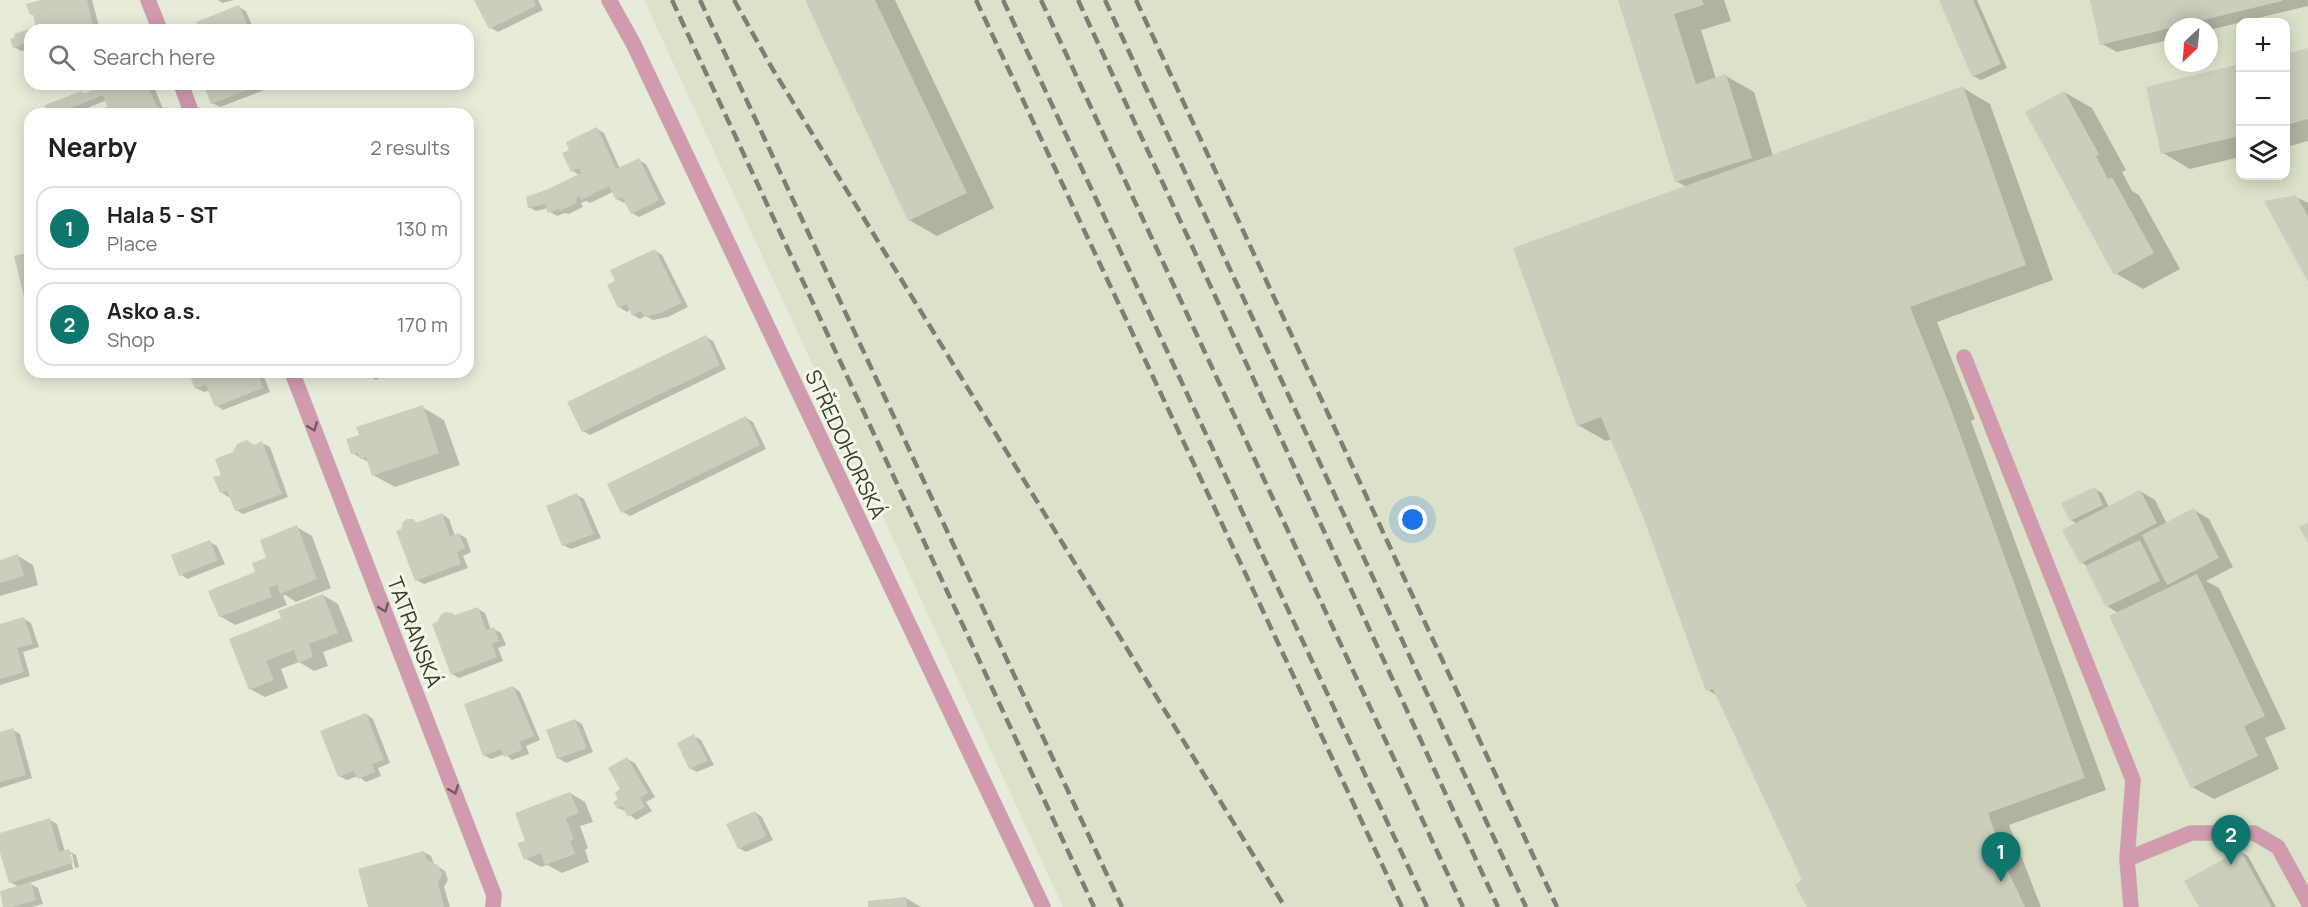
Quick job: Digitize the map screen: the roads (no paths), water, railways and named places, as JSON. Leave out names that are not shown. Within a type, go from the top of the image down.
[{"type":"street","points":[[148,0],[158,24]]},
{"type":"street","name":"STŘEDOHORSKÁ","points":[[609,0],[633,43],[1043,907]]},
{"type":"street","points":[[183,90],[190,108]]},
{"type":"street","points":[[1964,357],[2133,780],[2127,859],[2131,907]]},
{"type":"street","name":"TATRANSKÁ","points":[[294,378],[490,884],[494,895],[493,907]]},
{"type":"street","points":[[2127,859],[2191,833],[2254,833],[2278,847],[2308,902]]},
{"type":"railway","points":[[672,0],[1094,907]]},
{"type":"railway","points":[[700,0],[1122,907]]},
{"type":"railway","points":[[734,0],[772,68],[1285,907]]},
{"type":"railway","points":[[976,0],[1402,907]]},
{"type":"railway","points":[[1003,0],[1427,907]]},
{"type":"railway","points":[[1041,0],[1463,907]]},
{"type":"railway","points":[[1078,0],[1498,907]]},
{"type":"railway","points":[[1105,0],[1526,907]]},
{"type":"railway","points":[[1136,0],[1557,907]]},
{"type":"place","name":"Asko a.s.","points":[[2231,865]]},
{"type":"place","name":"Hala 5 - ST","points":[[2001,882]]}]
